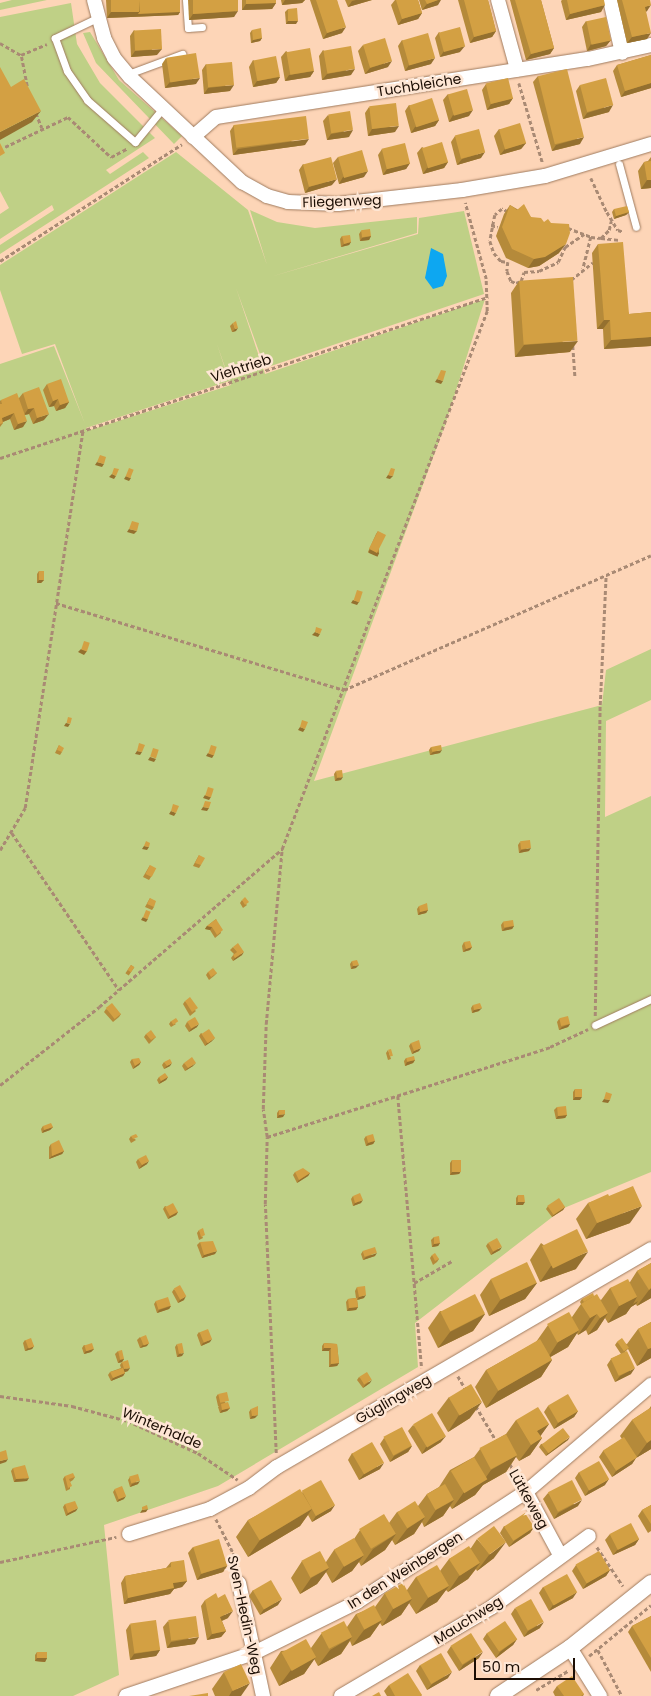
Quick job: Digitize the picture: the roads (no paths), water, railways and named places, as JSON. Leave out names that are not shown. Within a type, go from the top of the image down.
[{"type":"street","name":"Fliegenweg","points":[[94,0],[96,18],[114,58],[128,74],[242,182],[267,196],[288,202],[338,204],[462,190],[545,176],[651,144]]},
{"type":"street","points":[[498,0],[517,69]]},
{"type":"street","points":[[610,0],[622,53]]},
{"type":"street","name":"Tuchbleiche","points":[[193,137],[216,117],[622,53],[651,45]]},
{"type":"street","name":"Güglingweg","points":[[129,1534],[210,1509],[249,1488],[277,1467],[651,1249]]},
{"type":"street","name":"In den Weinbergen","points":[[126,1696],[254,1653],[356,1602],[526,1492],[651,1385]]},
{"type":"street","name":"Lütkeweg","points":[[526,1492],[560,1555]]},
{"type":"street","name":"Mauchweg","points":[[342,1696],[492,1607],[560,1555],[589,1536]]},
{"type":"street","name":"Sven-Hedin-Weg","points":[[239,1583],[263,1696]]},
{"type":"street","points":[[498,1696],[570,1648],[633,1600],[651,1583]]},
{"type":"street","points":[[570,1648],[600,1696]]},
{"type":"lane","points":[[186,0],[188,28],[202,27]]},
{"type":"lane","points":[[96,18],[55,38],[67,71],[87,100],[135,142],[163,108]]},
{"type":"lane","points":[[128,74],[182,54]]},
{"type":"lane","points":[[619,164],[636,227]]},
{"type":"lane","points":[[595,1025],[651,999]]},
{"type":"water","points":[[431,248],[443,254],[447,276],[443,286],[433,289],[425,278]]}]
